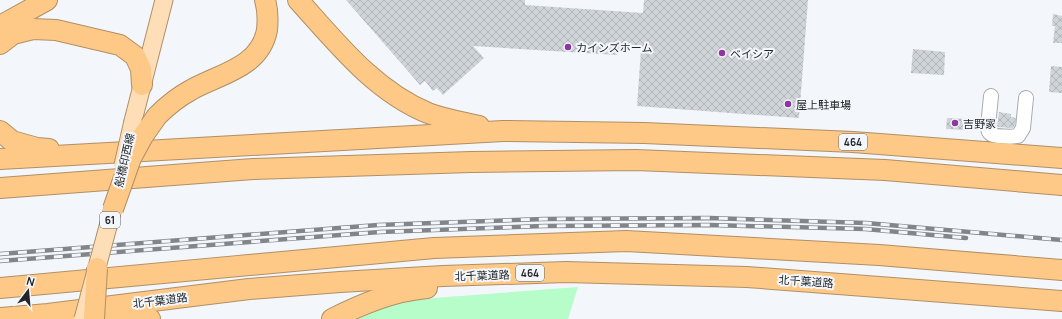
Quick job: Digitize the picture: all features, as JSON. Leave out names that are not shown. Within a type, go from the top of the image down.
[{"type":"highway","points":[[0,26],[47,0]]},
{"type":"highway","points":[[113,209],[131,158],[143,136],[157,116],[172,101],[192,89],[220,78],[239,68],[259,51],[265,38],[268,20],[265,0]]},
{"type":"highway","points":[[298,0],[337,44],[372,77],[401,99],[429,113],[503,131]]},
{"type":"highway","points":[[0,44],[13,34],[33,29],[56,30],[120,45],[135,56],[141,69],[142,85]]},
{"type":"highway","points":[[0,131],[12,141],[37,148],[66,150],[210,143],[254,145]]},
{"type":"highway","name":"464","points":[[0,159],[503,131],[644,133],[846,142],[1062,158]]},
{"type":"highway","points":[[0,188],[252,169],[471,162],[636,160],[885,170],[1062,185]]},
{"type":"highway","points":[[0,288],[434,248],[626,241],[879,255],[1062,270]]},
{"type":"highway","points":[[94,319],[97,268]]},
{"type":"highway","name":"北千葉道路","points":[[0,318],[48,314],[249,289],[443,276],[566,272],[747,277],[1062,301]]},
{"type":"highway","points":[[332,319],[376,299],[417,289],[618,273]]},
{"type":"highway","points":[[84,319],[124,315],[150,319]]},
{"type":"main road","name":"船橋印西線","points":[[84,319],[113,209],[133,121],[164,0]]},
{"type":"lane","points":[[991,96],[988,131],[993,135],[1014,137],[1018,136],[1024,128],[1026,98]]},
{"type":"green space","points":[[578,287],[568,319],[355,319],[407,300]]},
{"type":"building","points":[[346,0],[525,0],[525,5],[643,13],[644,0],[808,0],[799,118],[637,106],[641,50],[617,49],[617,55],[473,46],[484,58],[443,95],[437,88],[433,91],[425,81],[420,85]]},
{"type":"building","points":[[1053,14],[1062,16],[1062,43],[1053,43],[1055,26],[1052,26]]},
{"type":"building","points":[[913,49],[945,52],[944,75],[911,73]]},
{"type":"building","points":[[1051,66],[1062,67],[1062,93],[1049,92]]},
{"type":"building","points":[[999,112],[1011,114],[1011,117],[1016,118],[1013,128],[997,127]]},
{"type":"building","name":"吉野家","points":[[947,118],[967,119],[966,130],[946,129]]},
{"type":"railway","points":[[0,254],[378,225],[544,219],[709,218],[866,223],[1062,240]]},
{"type":"railway","points":[[0,261],[380,232],[544,226],[710,225],[865,229],[966,238]]},
{"type":"place","name":"カインズホーム","points":[[568,47]]},
{"type":"place","name":"ベイシア","points":[[722,53]]},
{"type":"place","name":"屋上駐車場","points":[[788,104]]},
{"type":"place","name":"吉野家","points":[[955,123]]}]
